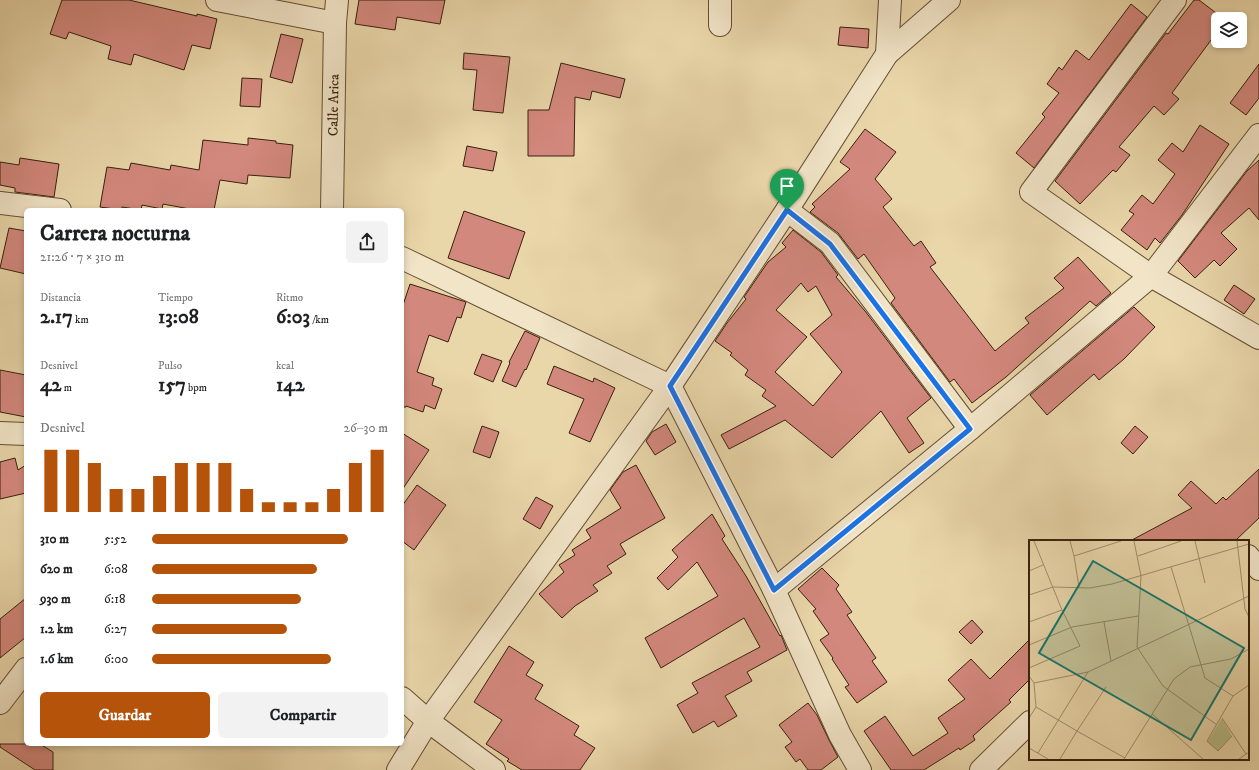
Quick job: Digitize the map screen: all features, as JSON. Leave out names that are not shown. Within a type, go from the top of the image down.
[{"type":"street","points":[[217,0],[335,23]]},
{"type":"street","name":"Calle Arica","points":[[332,208],[335,23],[337,0]]},
{"type":"street","points":[[720,0],[720,25]]},
{"type":"street","points":[[887,54],[890,0]]},
{"type":"street","points":[[398,770],[428,721],[670,386],[787,210],[887,54],[949,0]]},
{"type":"street","points":[[1175,0],[1031,192],[1151,276],[1259,338]]},
{"type":"street","points":[[774,590],[970,429],[1151,276],[1259,135]]},
{"type":"street","points":[[0,203],[43,208]]},
{"type":"street","points":[[787,210],[830,244],[970,429]]},
{"type":"street","points":[[404,259],[670,386],[774,590],[840,736],[860,770]]},
{"type":"street","points":[[0,433],[24,434]]},
{"type":"street","points":[[1249,555],[1259,549]]},
{"type":"street","points":[[1249,557],[1259,569]]},
{"type":"street","points":[[0,704],[24,672]]},
{"type":"street","points":[[404,700],[428,721],[494,770]]},
{"type":"street","points":[[981,770],[1029,723]]},
{"type":"building","points":[[62,0],[129,0],[197,16],[197,14],[217,19],[210,49],[192,45],[184,70],[134,54],[131,65],[108,59],[111,46],[69,32],[66,39],[50,34]]},
{"type":"building","points":[[359,0],[445,0],[440,24],[397,17],[395,30],[355,24]]},
{"type":"building","points":[[1194,0],[1199,0],[1215,12],[1211,12],[1211,40],[1172,93],[1179,99],[1164,115],[1154,106],[1119,147],[1130,155],[1116,172],[1113,170],[1080,204],[1055,181],[1166,33],[1168,34]]},
{"type":"building","points":[[1131,4],[1147,17],[1034,168],[1016,153],[1045,117],[1042,114],[1059,93],[1047,84],[1059,67],[1062,70],[1076,50],[1089,60]]},
{"type":"building","points":[[840,27],[869,29],[868,48],[838,45]]},
{"type":"building","points":[[281,34],[303,39],[292,83],[270,77]]},
{"type":"building","points":[[464,53],[510,57],[503,113],[473,110],[477,70],[463,69]]},
{"type":"building","points":[[561,63],[625,79],[620,98],[592,91],[590,100],[575,97],[574,156],[528,156],[528,110],[549,110]]},
{"type":"building","points":[[1259,64],[1259,98],[1246,115],[1230,103]]},
{"type":"building","points":[[242,78],[262,79],[260,107],[240,106]]},
{"type":"building","points":[[1200,125],[1229,144],[1182,215],[1160,243],[1155,238],[1147,250],[1121,230],[1134,214],[1129,211],[1142,195],[1153,204],[1175,174],[1158,160],[1172,143],[1183,152]]},
{"type":"building","points":[[865,129],[896,152],[875,179],[892,199],[883,207],[914,246],[921,241],[936,263],[930,267],[995,351],[1029,323],[1025,318],[1064,288],[1054,278],[1078,257],[1111,293],[1096,306],[1090,301],[1006,377],[972,403],[954,379],[950,382],[891,303],[895,298],[864,254],[858,259],[838,233],[810,212],[815,207],[812,204],[850,169],[840,162]]},
{"type":"building","points":[[248,138],[276,141],[276,143],[293,145],[290,178],[248,175],[247,184],[220,180],[214,208],[184,208],[163,204],[162,208],[142,205],[141,208],[100,207],[107,167],[129,170],[131,163],[170,170],[171,165],[199,170],[203,140],[248,145]]},
{"type":"building","points":[[467,146],[497,152],[493,171],[463,166]]},
{"type":"building","points":[[20,158],[59,164],[54,197],[15,192],[15,188],[0,185],[0,162],[19,165]]},
{"type":"building","points":[[1259,160],[1259,220],[1249,208],[1221,233],[1237,249],[1220,266],[1214,260],[1195,278],[1178,261],[1247,171]]},
{"type":"building","points":[[464,211],[525,232],[509,279],[448,258]]},
{"type":"building","points":[[9,228],[24,231],[24,274],[0,268]]},
{"type":"building","points":[[793,230],[821,252],[838,275],[836,277],[865,311],[931,398],[907,418],[924,443],[909,453],[881,411],[832,458],[785,420],[729,449],[721,435],[776,406],[762,396],[766,390],[745,375],[748,370],[730,355],[732,353],[715,341],[746,299],[744,297],[768,262],[786,247],[782,243]],"holes":[[[801,283],[808,292],[816,286],[832,315],[810,334],[842,372],[813,406],[775,372],[807,337],[776,310]]]},
{"type":"building","points":[[410,284],[466,302],[461,318],[457,317],[448,342],[429,335],[417,372],[434,378],[432,385],[442,389],[435,409],[425,405],[423,412],[406,406],[404,407],[404,302]]},
{"type":"building","points":[[1234,285],[1255,299],[1244,314],[1224,300]]},
{"type":"building","points":[[1134,307],[1155,327],[1124,359],[1099,380],[1094,374],[1047,415],[1030,395]]},
{"type":"building","points":[[525,331],[540,338],[526,370],[525,369],[516,387],[502,381],[510,363],[509,362]]},
{"type":"building","points":[[482,354],[502,361],[493,382],[474,374]]},
{"type":"building","points":[[554,366],[593,382],[594,378],[615,388],[590,442],[569,433],[584,399],[547,384]]},
{"type":"building","points":[[0,370],[24,375],[24,417],[0,412]]},
{"type":"building","points":[[666,424],[676,442],[655,455],[646,441],[652,432]]},
{"type":"building","points":[[482,426],[499,432],[490,458],[473,452]]},
{"type":"building","points":[[1135,426],[1148,437],[1133,454],[1121,443]]},
{"type":"building","points":[[404,434],[429,450],[404,487]]},
{"type":"building","points":[[15,458],[18,470],[24,466],[24,493],[0,499],[0,462]]},
{"type":"building","points":[[636,465],[665,518],[620,544],[626,554],[607,566],[612,573],[593,585],[598,591],[575,606],[562,618],[539,594],[564,572],[559,565],[575,555],[572,550],[591,538],[586,530],[621,508],[610,490],[623,472]]},
{"type":"building","points":[[1259,469],[1259,518],[1236,540],[1132,540],[1192,508],[1178,495],[1191,481],[1216,504],[1223,497],[1226,500]]},
{"type":"building","points":[[417,485],[446,505],[414,550],[404,542],[404,503]]},
{"type":"building","points":[[536,497],[553,506],[540,529],[523,519]]},
{"type":"building","points":[[712,514],[725,536],[722,539],[746,576],[780,636],[781,635],[787,650],[747,672],[752,681],[725,696],[737,716],[718,727],[714,721],[693,733],[677,705],[698,693],[692,683],[760,647],[744,618],[661,668],[645,638],[718,596],[697,562],[668,590],[657,578],[678,557],[672,550]]},
{"type":"building","points":[[822,568],[839,585],[836,589],[852,612],[847,615],[876,658],[872,661],[887,682],[857,703],[845,687],[849,685],[820,640],[829,634],[813,611],[816,609],[798,589]]},
{"type":"building","points":[[24,600],[24,639],[0,658],[0,619]]},
{"type":"building","points":[[972,620],[983,632],[971,644],[959,632]]},
{"type":"building","points":[[1029,640],[1029,680],[1009,700],[1011,702],[973,736],[975,740],[960,750],[959,748],[924,770],[891,770],[864,731],[885,716],[913,756],[948,733],[938,718],[965,699],[948,680],[971,659],[990,679]]},
{"type":"building","points":[[509,646],[534,662],[526,675],[543,685],[535,699],[579,726],[574,735],[595,748],[580,770],[522,770],[507,761],[509,759],[486,744],[502,720],[474,702]]},
{"type":"building","points":[[808,703],[817,715],[838,757],[821,770],[808,770],[800,759],[796,762],[785,747],[792,742],[779,725]]},
{"type":"building","points":[[0,744],[43,746],[53,752],[53,770],[35,770],[0,747]]},
{"type":"route","points":[[787,210],[830,244],[881,309],[970,429],[774,590],[670,386],[787,210]]}]
